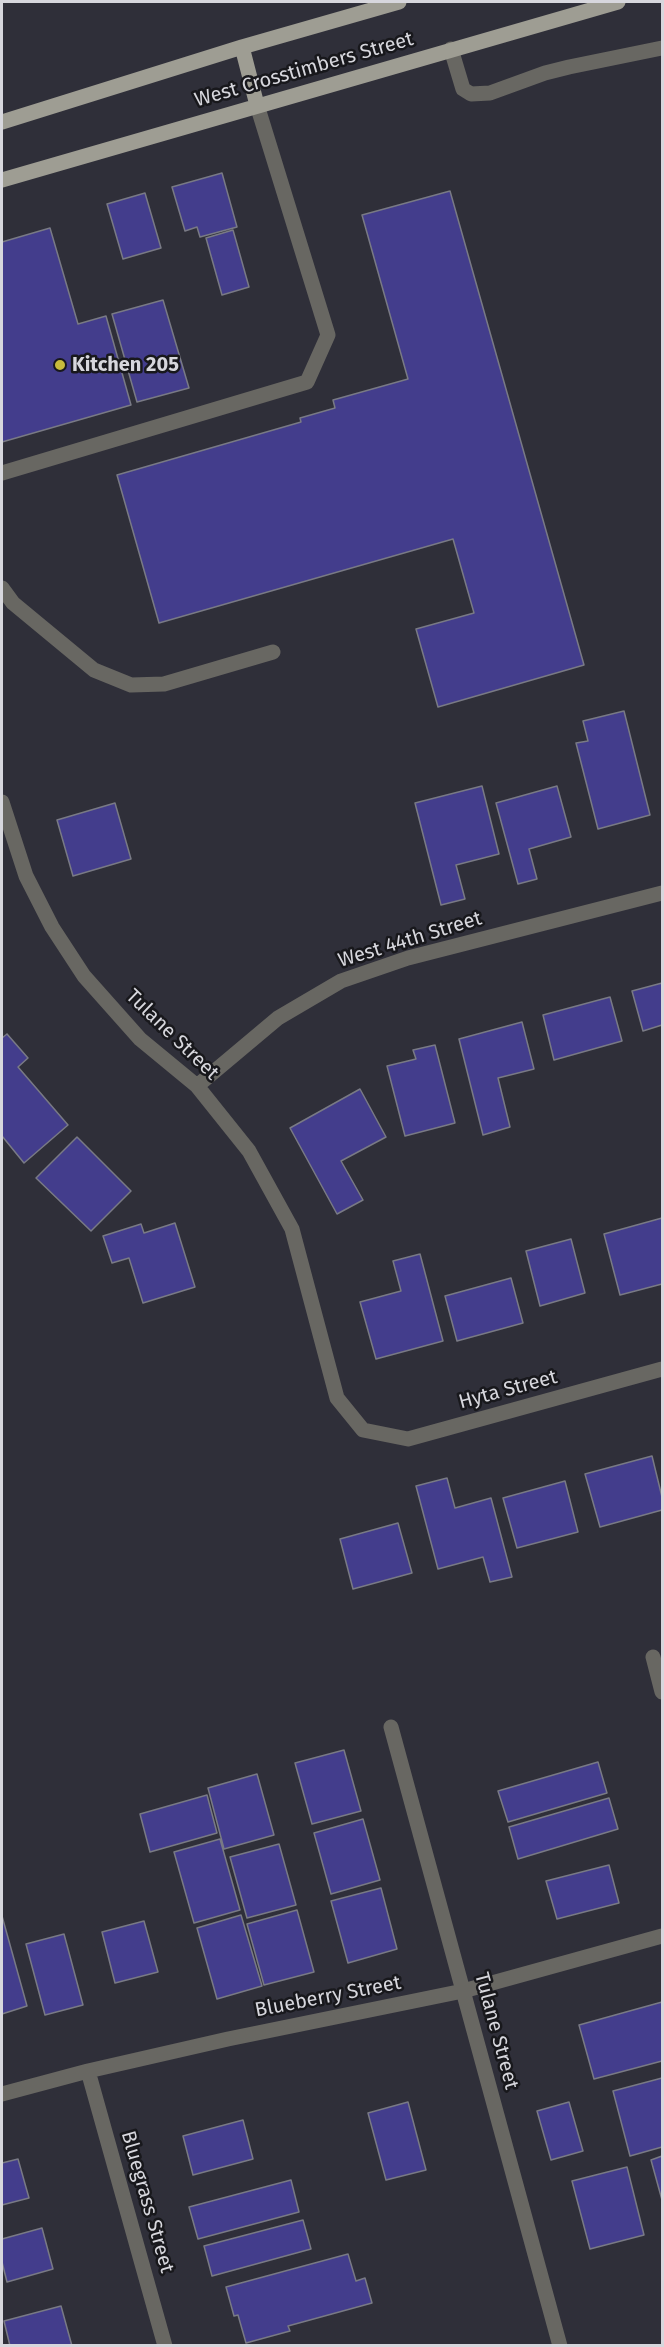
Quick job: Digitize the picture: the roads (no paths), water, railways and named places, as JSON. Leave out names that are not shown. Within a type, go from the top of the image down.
[{"type":"main road","name":"West Crosstimbers Street","points":[[2,122],[242,47],[399,2]]},
{"type":"main road","name":"West Crosstimbers Street","points":[[2,180],[618,2]]},
{"type":"main road","points":[[242,47],[257,105]]},
{"type":"street","points":[[451,49],[463,89],[471,94],[490,93],[553,71],[663,48]]},
{"type":"street","points":[[2,473],[307,382],[328,335],[257,105]]},
{"type":"street","points":[[2,588],[13,603],[94,670],[131,685],[164,684],[273,652]]},
{"type":"street","name":"Tulane Street","points":[[2,802],[26,876],[52,927],[84,976],[140,1038],[197,1086],[249,1151],[292,1228],[337,1398],[363,1430]]},
{"type":"street","name":"West 44th Street","points":[[197,1086],[278,1018],[341,981],[408,958],[663,893]]},
{"type":"street","name":"Hyta Street","points":[[363,1430],[408,1439],[663,1370]]},
{"type":"street","points":[[653,1657],[663,1692]]},
{"type":"street","name":"Tulane Street","points":[[391,1727],[560,2346]]},
{"type":"street","name":"Blueberry Street","points":[[2,2094],[88,2071],[228,2039],[463,1991],[663,1936]]},
{"type":"street","name":"Bluegrass Street","points":[[88,2071],[165,2346]]},
{"type":"place","name":"Kitchen 205","points":[[60,365]]}]
